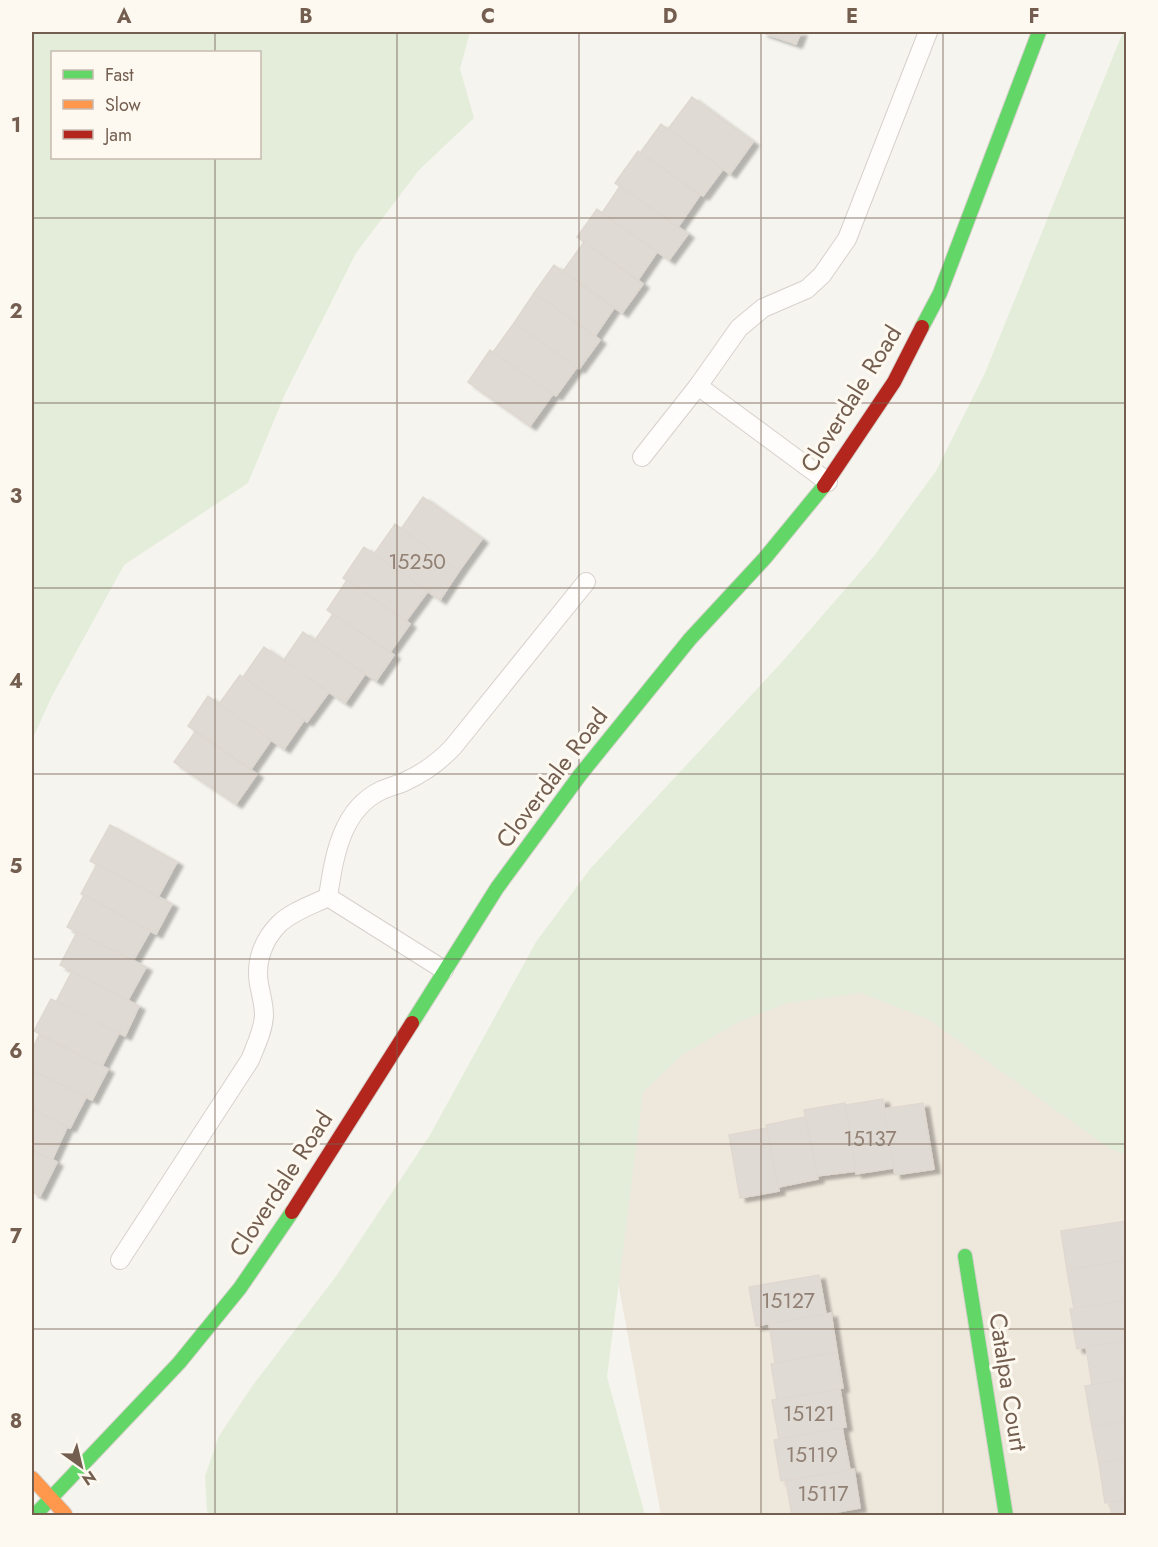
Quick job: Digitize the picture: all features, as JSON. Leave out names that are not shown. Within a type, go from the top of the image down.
[{"type":"street","name":"Cloverdale Road","points":[[34,1515],[179,1363],[240,1288],[298,1202],[497,888],[580,775],[690,639],[765,558],[828,482],[894,382],[940,293],[1039,32]]},
{"type":"street","name":"Catalpa Court","points":[[965,1256],[1006,1515]]},
{"type":"street","points":[[32,1478],[66,1515]]},
{"type":"lane","points":[[642,457],[698,386],[739,328],[763,308],[807,289],[835,259],[847,239],[928,32]]},
{"type":"lane","points":[[698,386],[828,482]]},
{"type":"lane","points":[[328,897],[338,845],[347,822],[361,803],[382,790],[420,775],[439,762],[586,582]]},
{"type":"lane","points":[[328,897],[444,970]]},
{"type":"lane","points":[[120,1260],[250,1060],[259,1039],[264,1018],[264,1003],[258,982],[259,958],[267,938],[280,923],[328,897]]},
{"type":"shaded area","points":[[989,918],[1126,1030],[1126,1515],[661,1515],[588,1119],[659,974]]},
{"type":"green space","points":[[32,32],[470,32],[460,69],[474,118],[419,170],[356,253],[285,394],[248,483],[124,565],[52,696],[32,740]]},
{"type":"green space","points":[[1123,32],[1126,32],[1126,1155],[1109,1148],[928,1019],[861,993],[787,1003],[737,1023],[683,1054],[643,1092],[607,1377],[645,1515],[210,1515],[207,1511],[205,1476],[219,1436],[253,1385],[337,1275],[430,1135],[536,942],[590,869],[782,662],[874,556],[936,471],[985,373]]},
{"type":"building","points":[[761,32],[801,32],[796,44]]},
{"type":"building","points":[[692,97],[753,142],[730,174],[668,129]]},
{"type":"building","points":[[661,124],[723,169],[703,196],[640,153]]},
{"type":"building","points":[[638,151],[700,195],[678,227],[615,183]]},
{"type":"building","points":[[620,186],[688,234],[669,260],[602,213]]},
{"type":"building","points":[[597,209],[657,252],[638,280],[577,237]]},
{"type":"building","points":[[584,242],[643,284],[622,313],[563,271]]},
{"type":"building","points":[[554,265],[614,308],[595,336],[534,293]]},
{"type":"building","points":[[534,293],[600,340],[579,369],[514,323]]},
{"type":"building","points":[[514,323],[577,367],[556,396],[493,352]]},
{"type":"building","points":[[490,350],[553,394],[530,426],[468,382]]},
{"type":"building","points":[[423,497],[482,539],[459,571],[401,529]]},
{"type":"building","points":[[395,524],[459,571],[440,600],[374,554]]},
{"type":"building","points":[[364,547],[428,591],[406,621],[343,578]]},
{"type":"building","points":[[347,580],[410,624],[390,652],[327,610]]},
{"type":"building","points":[[333,614],[394,655],[376,681],[315,640]]},
{"type":"building","points":[[303,632],[365,674],[345,703],[283,661]]},
{"type":"building","points":[[264,647],[329,692],[307,722],[243,677]]},
{"type":"building","points":[[240,675],[304,720],[284,749],[219,704]]},
{"type":"building","points":[[208,696],[271,740],[251,769],[188,726]]},
{"type":"building","points":[[195,732],[257,774],[236,804],[174,762]]},
{"type":"building","points":[[110,825],[177,862],[158,897],[90,861]]},
{"type":"building","points":[[97,864],[172,904],[156,934],[81,894]]},
{"type":"building","points":[[84,895],[150,931],[133,961],[67,927]]},
{"type":"building","points":[[77,932],[146,967],[128,1000],[60,965]]},
{"type":"building","points":[[72,971],[139,1006],[125,1036],[56,1002]]},
{"type":"building","points":[[51,999],[119,1033],[102,1066],[34,1031]]},
{"type":"building","points":[[39,1035],[108,1069],[92,1100],[32,1070],[32,1050]]},
{"type":"building","points":[[32,1070],[86,1097],[70,1128],[32,1109]]},
{"type":"building","points":[[883,1099],[894,1168],[856,1174],[845,1105]]},
{"type":"building","points":[[845,1103],[856,1171],[817,1176],[804,1110]]},
{"type":"building","points":[[923,1103],[934,1169],[895,1175],[884,1109]]},
{"type":"building","points":[[32,1109],[67,1127],[52,1160],[32,1150]]},
{"type":"building","points":[[805,1117],[818,1179],[778,1187],[766,1125]]},
{"type":"building","points":[[767,1128],[779,1191],[740,1198],[729,1135]]},
{"type":"building","points":[[32,1150],[57,1162],[40,1196],[32,1192]]},
{"type":"building","points":[[1126,1221],[1126,1260],[1067,1270],[1061,1231]]},
{"type":"building","points":[[1126,1260],[1126,1300],[1074,1309],[1067,1270]]},
{"type":"building","points":[[819,1275],[826,1314],[756,1326],[749,1287]]},
{"type":"building","points":[[1126,1300],[1126,1341],[1077,1349],[1070,1309]]},
{"type":"building","points":[[831,1313],[837,1352],[775,1363],[769,1324]]},
{"type":"building","points":[[1126,1341],[1126,1379],[1092,1385],[1086,1347]]},
{"type":"building","points":[[837,1352],[843,1388],[777,1400],[771,1364]]},
{"type":"building","points":[[1126,1379],[1126,1421],[1092,1427],[1085,1386]]},
{"type":"building","points":[[840,1389],[846,1427],[779,1439],[772,1400]]},
{"type":"building","points":[[1126,1421],[1126,1458],[1099,1463],[1092,1427]]},
{"type":"building","points":[[842,1428],[850,1470],[781,1481],[774,1440]]},
{"type":"building","points":[[1126,1458],[1126,1500],[1105,1503],[1099,1463]]},
{"type":"building","points":[[854,1469],[860,1508],[815,1516],[792,1516],[786,1481]]},
{"type":"building","points":[[1126,1500],[1126,1516],[1112,1516],[1110,1503]]},
{"type":"traffic: fast","points":[[922,327],[940,293],[1039,32]]},
{"type":"traffic: fast","points":[[412,1023],[497,888],[580,775],[690,639],[765,558],[824,486]]},
{"type":"traffic: fast","points":[[34,1516],[179,1363],[240,1288],[292,1212]]},
{"type":"traffic: fast","points":[[965,1256],[1006,1516]]},
{"type":"traffic: slow","points":[[32,1478],[65,1514]]},
{"type":"traffic: jam","points":[[824,486],[894,382],[922,327]]},
{"type":"traffic: jam","points":[[292,1212],[412,1023]]}]
